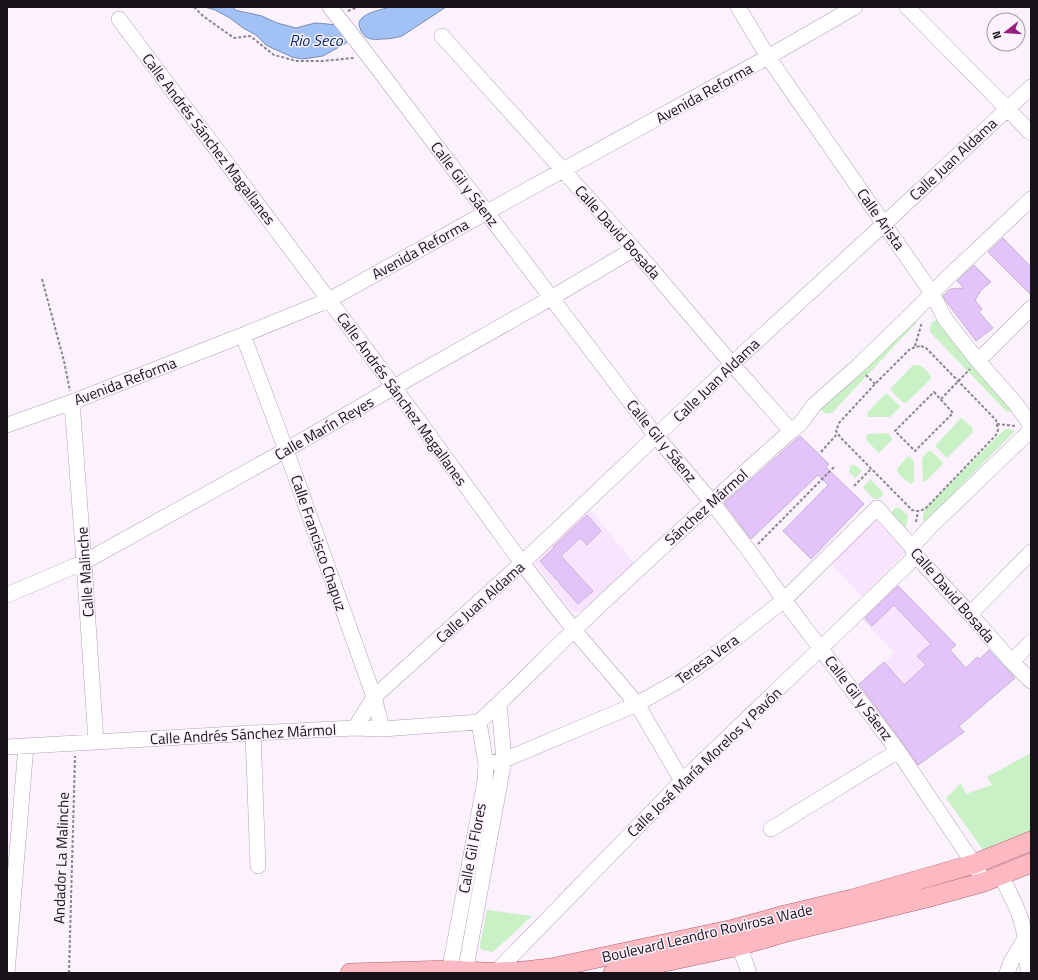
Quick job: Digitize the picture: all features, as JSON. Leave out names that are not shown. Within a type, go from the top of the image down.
[{"type":"main road","name":"Boulevard Leandro Rovirosa Wade","points":[[737,937],[786,915],[874,893],[974,864],[1031,841]]},
{"type":"main road","name":"Boulevard Leandro Rovirosa Wade","points":[[350,973],[496,972],[551,968],[626,966],[737,937],[787,932],[855,916],[992,879],[1031,863]]},
{"type":"street","name":"Calle Gil y Sáenz","points":[[330,7],[368,55],[656,436],[711,501],[750,552],[784,600],[898,751],[974,864],[992,879],[1019,914],[1025,939],[1028,973]]},
{"type":"street","name":"Calle Arista","points":[[738,7],[768,57],[932,293],[945,319],[978,361],[1015,403],[1026,427]]},
{"type":"street","name":"Avenida Reforma","points":[[7,425],[72,402],[329,300],[768,57],[855,7]]},
{"type":"street","points":[[908,7],[1031,133]]},
{"type":"street","name":"Calle Andrés Sánchez Magallanes","points":[[119,19],[329,300],[522,563],[574,630],[637,704],[682,781]]},
{"type":"street","name":"Calle David Bosada","points":[[442,36],[634,249],[791,431]]},
{"type":"street","name":"Calle Juan Aldama","points":[[355,728],[374,697],[522,563],[732,364],[1031,86]]},
{"type":"street","name":"Sánchez Mármol","points":[[479,722],[711,501],[800,424],[814,405],[918,314],[932,293],[1031,199]]},
{"type":"street","name":"Calle Marín Reyes","points":[[7,595],[84,562],[286,450],[634,249]]},
{"type":"street","points":[[978,361],[1031,308]]},
{"type":"street","points":[[918,314],[928,313],[945,319]]},
{"type":"street","name":"Calle Francisco Chapuz","points":[[243,335],[286,450],[374,697],[382,729]]},
{"type":"street","name":"Calle Malinche","points":[[72,402],[96,742]]},
{"type":"street","name":"Calle José María Morelos y Pavón","points":[[496,972],[682,781],[821,648],[914,552],[930,527],[1026,427]]},
{"type":"street","name":"Calle David Bosada","points":[[876,509],[879,509],[914,552],[1012,662],[1031,681]]},
{"type":"street","name":"Teresa Vera","points":[[486,764],[504,760],[637,704],[676,682],[712,657],[784,600],[876,509]]},
{"type":"street","points":[[970,614],[1031,552]]},
{"type":"street","points":[[1012,662],[1031,642]]},
{"type":"street","points":[[457,972],[504,760],[499,704]]},
{"type":"street","name":"Calle Andrés Sánchez Mármol","points":[[7,747],[355,728],[382,729],[479,722]]},
{"type":"street","name":"Calle Gil Flores","points":[[457,972],[485,781],[486,764],[479,722]]},
{"type":"street","points":[[253,733],[258,866]]},
{"type":"street","points":[[7,973],[26,746]]},
{"type":"street","points":[[771,829],[898,751]]},
{"type":"street","points":[[737,937],[749,973]]},
{"type":"street","points":[[1007,973],[1011,962],[1025,939]]},
{"type":"path","points":[[194,7],[203,16],[234,38],[250,36],[274,55],[297,61],[322,61],[368,55]]},
{"type":"path","points":[[42,279],[64,361],[72,402]]},
{"type":"path","points":[[915,347],[918,314]]},
{"type":"path","points":[[821,452],[837,434],[836,431],[839,423],[875,384],[909,350],[921,346],[926,348],[996,420],[998,430],[996,435],[923,510],[916,511],[912,510],[837,434]]},
{"type":"path","points":[[941,399],[978,361]]},
{"type":"path","points":[[934,392],[941,399],[953,412],[915,451],[895,431],[934,392]]},
{"type":"path","points":[[997,424],[1026,427]]},
{"type":"path","points":[[750,552],[835,466]]},
{"type":"path","points":[[854,486],[871,469]]},
{"type":"path","name":"Andador La Malinche","points":[[69,973],[75,744]]},
{"type":"shaded area","points":[[590,510],[637,566],[582,611],[575,612],[571,610],[533,561],[533,558]]},
{"type":"shaded area","points":[[875,518],[906,552],[862,597],[830,562]]},
{"type":"shaded area","points":[[894,581],[956,645],[921,680],[964,732],[918,765],[858,686],[895,653],[859,615]]},
{"type":"green space","points":[[916,318],[916,323],[832,413],[830,414],[822,411],[820,408]]},
{"type":"green space","points":[[937,320],[942,322],[1013,411],[1007,412],[930,332],[932,322]]},
{"type":"green space","points":[[913,365],[919,365],[924,368],[931,377],[929,381],[906,403],[904,403],[891,391],[891,388]]},
{"type":"green space","points":[[886,393],[900,407],[890,417],[868,417],[867,413]]},
{"type":"green space","points":[[961,418],[972,427],[973,432],[947,458],[935,446]]},
{"type":"green space","points":[[1007,429],[1014,431],[927,520],[924,521],[923,514],[925,509],[1004,430]]},
{"type":"green space","points":[[886,433],[892,437],[892,440],[879,453],[868,442],[866,438],[867,434]]},
{"type":"green space","points":[[928,451],[931,451],[943,462],[943,464],[925,482],[923,481],[922,460]]},
{"type":"green space","points":[[909,456],[914,461],[914,482],[910,484],[898,473],[897,469]]},
{"type":"green space","points":[[852,465],[855,465],[862,471],[855,478],[849,472]]},
{"type":"green space","points":[[870,479],[882,491],[883,495],[878,499],[872,497],[863,487]]},
{"type":"green space","points":[[898,507],[908,515],[906,527],[903,528],[891,513]]},
{"type":"green space","points":[[1031,753],[1031,832],[983,850],[946,798],[961,783],[966,794],[992,785],[987,777]]},
{"type":"green space","points":[[487,910],[532,916],[493,952],[482,950],[480,947]]},
{"type":"water","name":"Rio Seco","points":[[205,7],[233,7],[235,10],[262,16],[277,23],[296,28],[315,23],[336,25],[350,39],[346,43],[323,56],[303,59],[292,57],[266,45],[256,35],[243,28],[230,18],[215,10]]},
{"type":"water","name":"Rio Seco","points":[[390,7],[446,7],[402,36],[379,39],[366,37],[360,28],[360,20],[370,13]]},
{"type":"building","points":[[1003,238],[1031,267],[1031,295],[988,252]]},
{"type":"building","points":[[974,265],[991,282],[981,290],[975,300],[982,309],[979,312],[993,328],[976,341],[943,296],[950,289],[964,288],[957,281]]},
{"type":"building","points":[[800,436],[829,464],[826,467],[864,504],[811,559],[783,531],[828,485],[818,475],[751,539],[724,503]]},
{"type":"building","points":[[587,515],[601,531],[587,545],[580,538],[561,556],[593,591],[578,604],[540,561]]},
{"type":"building","points":[[898,586],[956,645],[950,650],[966,668],[977,657],[980,659],[989,650],[1015,678],[959,726],[964,732],[918,765],[859,684],[884,662],[904,685],[926,665],[917,656],[931,644],[894,605],[872,626],[865,618]]}]
